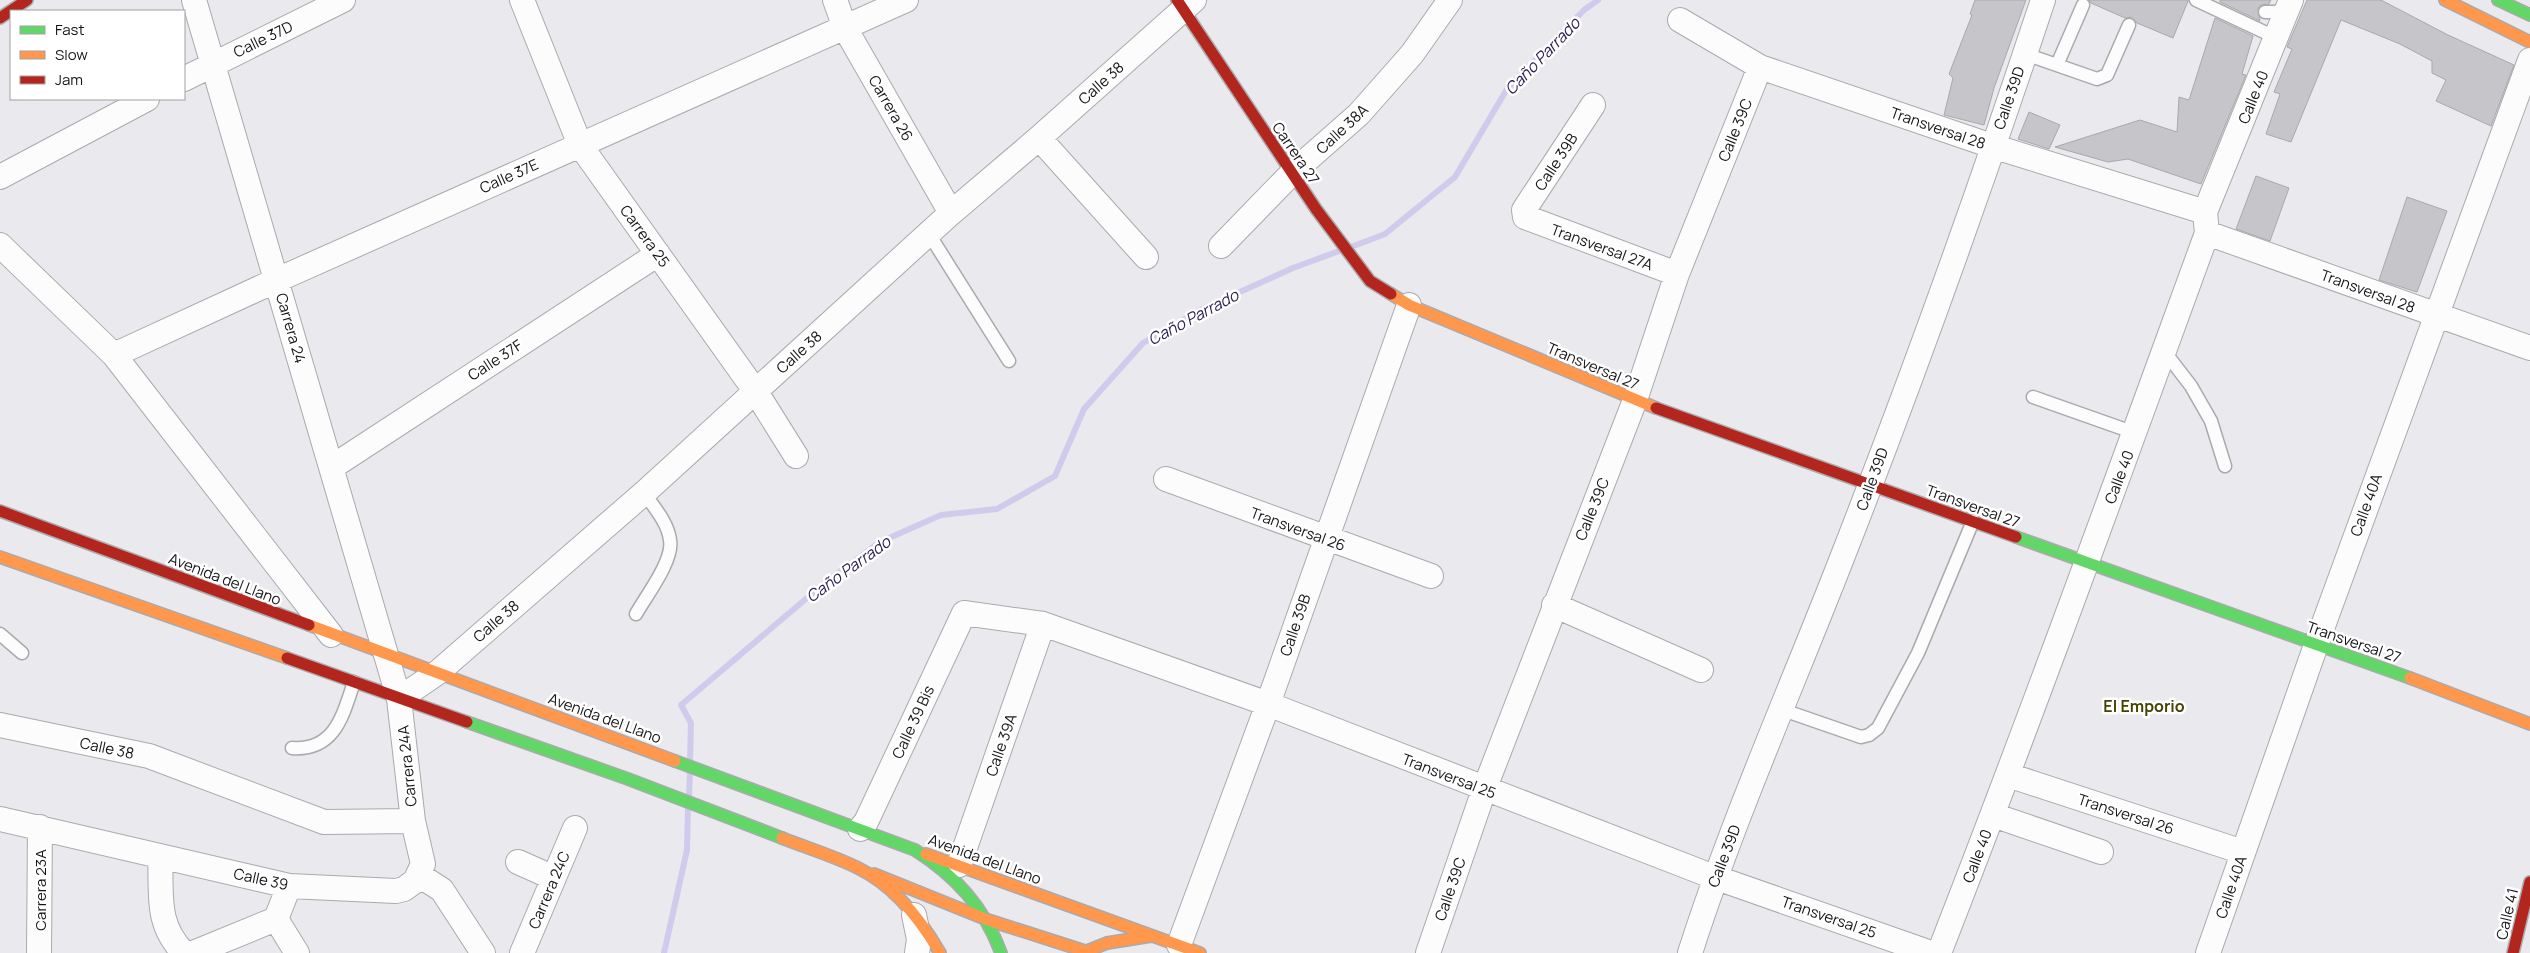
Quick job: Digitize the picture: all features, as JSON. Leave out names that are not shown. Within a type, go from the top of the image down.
[{"type":"main road","points":[[12,10],[27,0]]},
{"type":"main road","points":[[2445,0],[2530,42]]},
{"type":"main road","points":[[2498,0],[2530,15]]},
{"type":"main road","name":"Carrera 27","points":[[1184,4],[1316,209],[1370,281],[1409,305]]},
{"type":"main road","name":"Transversal 27","points":[[1409,305],[1635,400],[1973,521],[2086,564],[2444,690],[2530,724]]},
{"type":"main road","name":"Avenida del Llano","points":[[0,511],[915,850],[1190,949]]},
{"type":"main road","points":[[0,557],[628,779],[773,833],[988,920],[1086,952],[1107,943],[1151,936]]},
{"type":"main road","points":[[915,850],[937,863],[957,880],[974,899],[988,920],[1002,953]]},
{"type":"main road","points":[[859,868],[898,897],[914,915],[940,953]]},
{"type":"main road","name":"Calle 41","points":[[2513,953],[2530,882]]},
{"type":"street","name":"Carrera 24","points":[[194,0],[388,656]]},
{"type":"street","name":"Calle 37D","points":[[185,78],[343,0]]},
{"type":"street","name":"Carrera 25","points":[[522,0],[580,145],[756,392],[796,456]]},
{"type":"street","name":"Carrera 26","points":[[835,0],[845,28],[951,213]]},
{"type":"street","name":"Calle 37E","points":[[114,355],[277,280],[906,0]]},
{"type":"street","name":"Calle 38A","points":[[1221,246],[1292,173],[1336,136],[1386,84],[1412,54],[1450,0]]},
{"type":"street","name":"Calle 39D","points":[[1690,953],[1714,877],[1783,710],[1871,485],[2043,0]]},
{"type":"street","name":"Calle 40","points":[[1939,953],[2008,775],[2135,434],[2206,223],[2290,2]]},
{"type":"street","name":"Calle 38","points":[[400,699],[437,673],[644,493],[951,213],[1040,138],[1184,4]]},
{"type":"street","name":"Transversal 28","points":[[1680,20],[1760,67],[1992,146],[2206,223],[2435,315],[2530,348]]},
{"type":"street","name":"Calle 40A","points":[[2208,953],[2316,645],[2435,315],[2530,60]]},
{"type":"street","name":"Calle 39C","points":[[1428,953],[1484,790],[1554,605],[1635,400],[1677,274],[1760,67]]},
{"type":"street","points":[[0,177],[145,100]]},
{"type":"street","name":"Calle 39B","points":[[1526,219],[1524,210],[1593,105]]},
{"type":"street","points":[[1040,138],[1146,257]]},
{"type":"street","name":"Transversal 27A","points":[[1526,219],[1677,274]]},
{"type":"street","points":[[0,245],[114,355],[331,635]]},
{"type":"street","name":"Calle 37F","points":[[332,467],[658,254]]},
{"type":"street","name":"Calle 39B","points":[[1190,949],[1268,704],[1324,539],[1409,305]]},
{"type":"street","name":"Transversal 26","points":[[1166,480],[1324,539],[1431,576]]},
{"type":"street","points":[[1554,605],[1701,670]]},
{"type":"street","name":"Transversal 25","points":[[964,613],[1043,624],[1268,704],[1484,790],[1714,877],[1931,953]]},
{"type":"street","name":"Calle 39 Bis","points":[[860,829],[866,822],[964,613]]},
{"type":"street","name":"Calle 39A","points":[[959,865],[1043,624]]},
{"type":"street","name":"Carrera 24A","points":[[388,656],[400,699],[413,822],[423,857],[419,875]]},
{"type":"street","name":"Calle 38","points":[[0,725],[149,756],[324,822],[413,822]]},
{"type":"street","name":"Transversal 26","points":[[2008,775],[2243,852]]},
{"type":"street","points":[[1993,814],[2101,852]]},
{"type":"street","name":"Calle 39","points":[[0,819],[289,886],[396,891],[410,886],[419,875]]},
{"type":"street","name":"Carrera 23A","points":[[39,953],[40,827]]},
{"type":"street","name":"Carrera 24C","points":[[522,953],[575,828]]},
{"type":"street","points":[[160,856],[163,923],[167,933],[184,953]]},
{"type":"street","points":[[518,862],[554,878]]},
{"type":"street","points":[[419,875],[442,890],[483,953]]},
{"type":"street","points":[[193,953],[276,919],[289,886]]},
{"type":"street","points":[[914,915],[919,938],[917,953]]},
{"type":"street","points":[[276,919],[297,953]]},
{"type":"lane","points":[[2196,0],[2277,38]]},
{"type":"lane","points":[[2265,12],[2276,12],[2290,2]]},
{"type":"lane","points":[[2057,65],[2083,5]]},
{"type":"lane","points":[[2025,54],[2097,79],[2103,78],[2107,75],[2129,26]]},
{"type":"lane","points":[[929,234],[1009,361]]},
{"type":"lane","points":[[2164,351],[2190,386],[2211,421],[2225,466]]},
{"type":"lane","points":[[2033,397],[2135,434]]},
{"type":"lane","points":[[636,614],[668,559],[671,542],[664,522],[644,493]]},
{"type":"lane","points":[[1783,710],[1861,737],[1869,736],[1878,728],[1918,653],[1973,521]]},
{"type":"lane","points":[[0,634],[22,653]]},
{"type":"lane","points":[[292,748],[311,748],[332,734],[345,708],[354,682]]},
{"type":"building","points":[[1975,0],[2026,0],[1994,88],[1984,125],[1944,115],[1953,78],[1949,74],[1972,15],[1970,14]]},
{"type":"building","points":[[2089,0],[2188,1],[2173,38],[2137,23],[2132,17],[2125,18],[2091,3]]},
{"type":"building","points":[[2220,0],[2271,0],[2269,4],[2261,5],[2258,8],[2260,21],[2220,2]]},
{"type":"building","points":[[2307,0],[2381,0],[2448,35],[2514,65],[2491,126],[2436,101],[2446,80],[2432,73],[2432,61],[2400,44],[2341,20],[2291,142],[2266,134],[2280,94],[2274,92],[2292,49],[2287,47]]},
{"type":"building","points":[[2215,18],[2253,36],[2242,74],[2246,75],[2201,184],[2128,159],[2108,162],[2055,147],[2140,120],[2177,132],[2179,97],[2189,100]]},
{"type":"building","points":[[2029,112],[2060,125],[2049,149],[2018,139]]},
{"type":"building","points":[[2256,176],[2289,188],[2270,241],[2236,229]]},
{"type":"building","points":[[2407,197],[2447,211],[2417,292],[2379,280]]},
{"type":"waterway","name":"Caño Parrado","points":[[1351,247],[1385,234],[1455,177],[1507,89],[1584,10],[1598,0]]},
{"type":"waterway","name":"Caño Parrado","points":[[690,761],[691,723],[681,705],[821,586],[880,542],[941,515],[997,509],[1055,476],[1084,409],[1143,343],[1202,309],[1293,268],[1339,251]]},
{"type":"waterway","name":"Caño Parrado","points":[[689,796],[690,773]]},
{"type":"waterway","name":"Caño Parrado","points":[[664,953],[687,850],[688,808]]},
{"type":"traffic: fast","points":[[2498,0],[2530,15]]},
{"type":"traffic: fast","points":[[2016,537],[2410,678]]},
{"type":"traffic: fast","points":[[467,722],[628,779],[782,838]]},
{"type":"traffic: fast","points":[[675,761],[915,850],[930,860],[967,894],[986,921],[1001,953]]},
{"type":"traffic: slow","points":[[2445,0],[2530,42]]},
{"type":"traffic: slow","points":[[1391,294],[1409,305],[1656,408]]},
{"type":"traffic: slow","points":[[0,557],[287,658]]},
{"type":"traffic: slow","points":[[309,625],[675,761]]},
{"type":"traffic: slow","points":[[2410,678],[2530,724]]},
{"type":"traffic: slow","points":[[782,838],[830,856],[871,875],[905,904],[924,928],[940,953]]},
{"type":"traffic: slow","points":[[926,854],[1200,953]]},
{"type":"traffic: slow","points":[[874,874],[988,920],[1091,953]]},
{"type":"traffic: slow","points":[[1082,953],[1107,943],[1151,936]]},
{"type":"traffic: jam","points":[[12,10],[27,0]]},
{"type":"traffic: jam","points":[[1177,0],[1316,209],[1370,281],[1391,294]]},
{"type":"traffic: jam","points":[[0,18],[10,11]]},
{"type":"traffic: jam","points":[[1656,408],[2016,537]]},
{"type":"traffic: jam","points":[[0,511],[309,625]]},
{"type":"traffic: jam","points":[[287,658],[467,722]]},
{"type":"traffic: jam","points":[[2513,953],[2530,882]]},
{"type":"district","name":"El Emporio","points":[[2144,706]]}]
